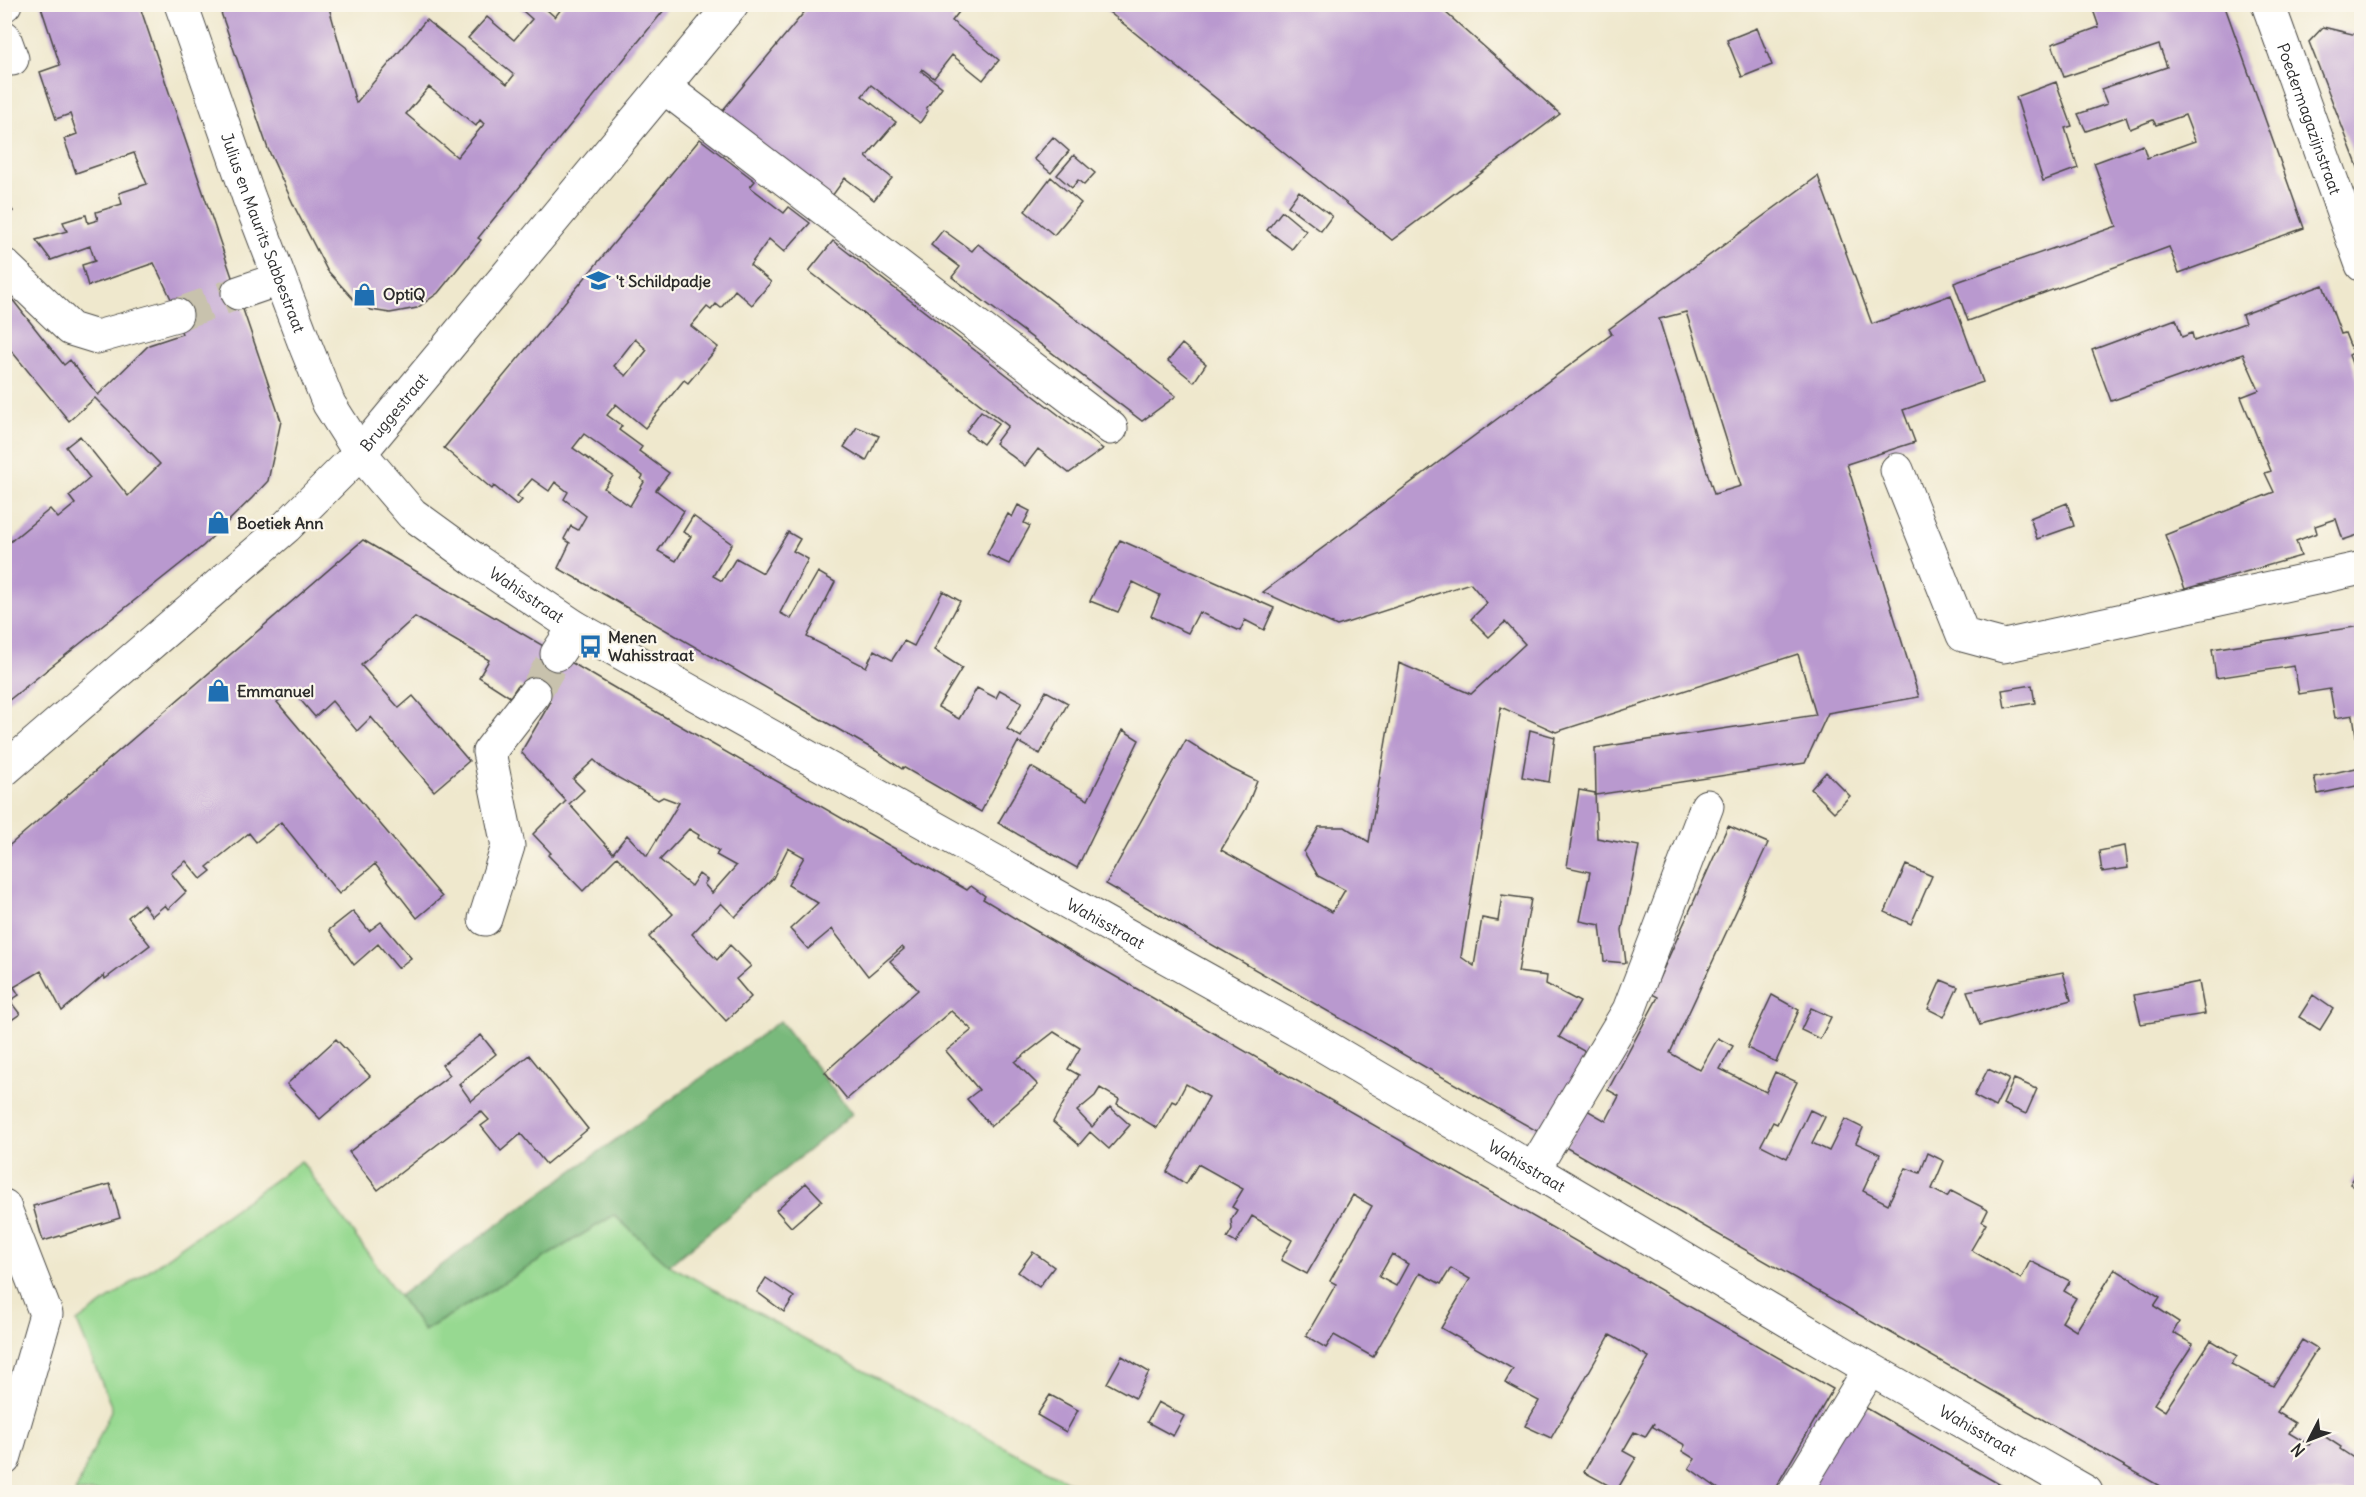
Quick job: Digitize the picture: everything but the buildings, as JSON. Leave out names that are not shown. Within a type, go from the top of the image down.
[{"type":"street","name":"Julius en Maurits Sabbestraat","points":[[181,4],[279,279],[329,404],[360,453]]},
{"type":"street","name":"Bruggestraat","points":[[4,770],[286,528],[360,453],[732,4]]},
{"type":"street","name":"Poedermagazijnstraat","points":[[2268,4],[2361,265]]},
{"type":"street","points":[[664,87],[1111,428]]},
{"type":"street","points":[[4,265],[71,329],[97,337],[176,315]]},
{"type":"street","points":[[238,293],[279,279]]},
{"type":"street","name":"Wahisstraat","points":[[360,453],[412,514],[478,562],[575,627],[1294,1028],[1870,1369],[2086,1492]]},
{"type":"street","points":[[1898,470],[1963,635],[2004,646],[2361,568]]},
{"type":"street","points":[[557,654],[575,627]]},
{"type":"street","points":[[485,919],[508,846],[489,752],[534,694]]},
{"type":"street","points":[[1534,1169],[1629,1010],[1707,806]]},
{"type":"street","points":[[4,1206],[46,1314],[4,1459]]},
{"type":"street","points":[[1795,1492],[1870,1369]]},
{"type":"green space","points":[[780,1021],[852,1114],[669,1265],[614,1215],[424,1331],[399,1296]]},
{"type":"green space","points":[[301,1161],[424,1331],[614,1215],[669,1265],[1087,1492],[75,1492],[112,1408],[77,1322]]},
{"type":"tunnel","points":[[176,315],[238,293]]},
{"type":"tunnel","points":[[534,694],[557,654]]},
{"type":"place","name":"'t Schildpadje","points":[[598,281]]},
{"type":"place","name":"OptiQ","points":[[365,294]]},
{"type":"place","name":"Boetiek Ann","points":[[219,523]]},
{"type":"place","name":"Menen Wahisstraat","points":[[590,646]]},
{"type":"place","name":"Emmanuel","points":[[219,691]]}]
